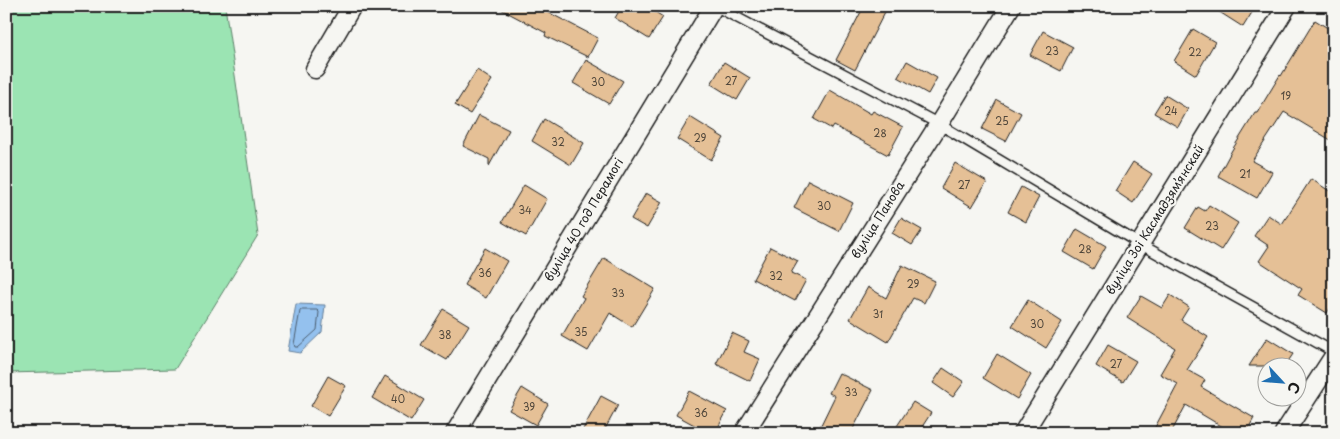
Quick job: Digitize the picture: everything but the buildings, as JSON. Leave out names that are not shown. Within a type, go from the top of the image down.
[{"type":"street","points":[[315,69],[352,6]]},
{"type":"street","name":"вуліца 40 год Перамогі","points":[[454,433],[714,6]]},
{"type":"street","name":"вуліца Панова","points":[[744,433],[1012,6]]},
{"type":"street","name":"вуліца Зоі Касмадзямʼянскай","points":[[1023,433],[1287,6]]},
{"type":"street","points":[[1284,433],[1334,356]]},
{"type":"lane","points":[[714,6],[939,124],[1140,244],[1334,352]]},
{"type":"green space","points":[[6,6],[225,6],[258,235],[175,369],[6,373]]},
{"type":"water","points":[[296,304],[325,305],[322,332],[300,353],[288,351]]}]
